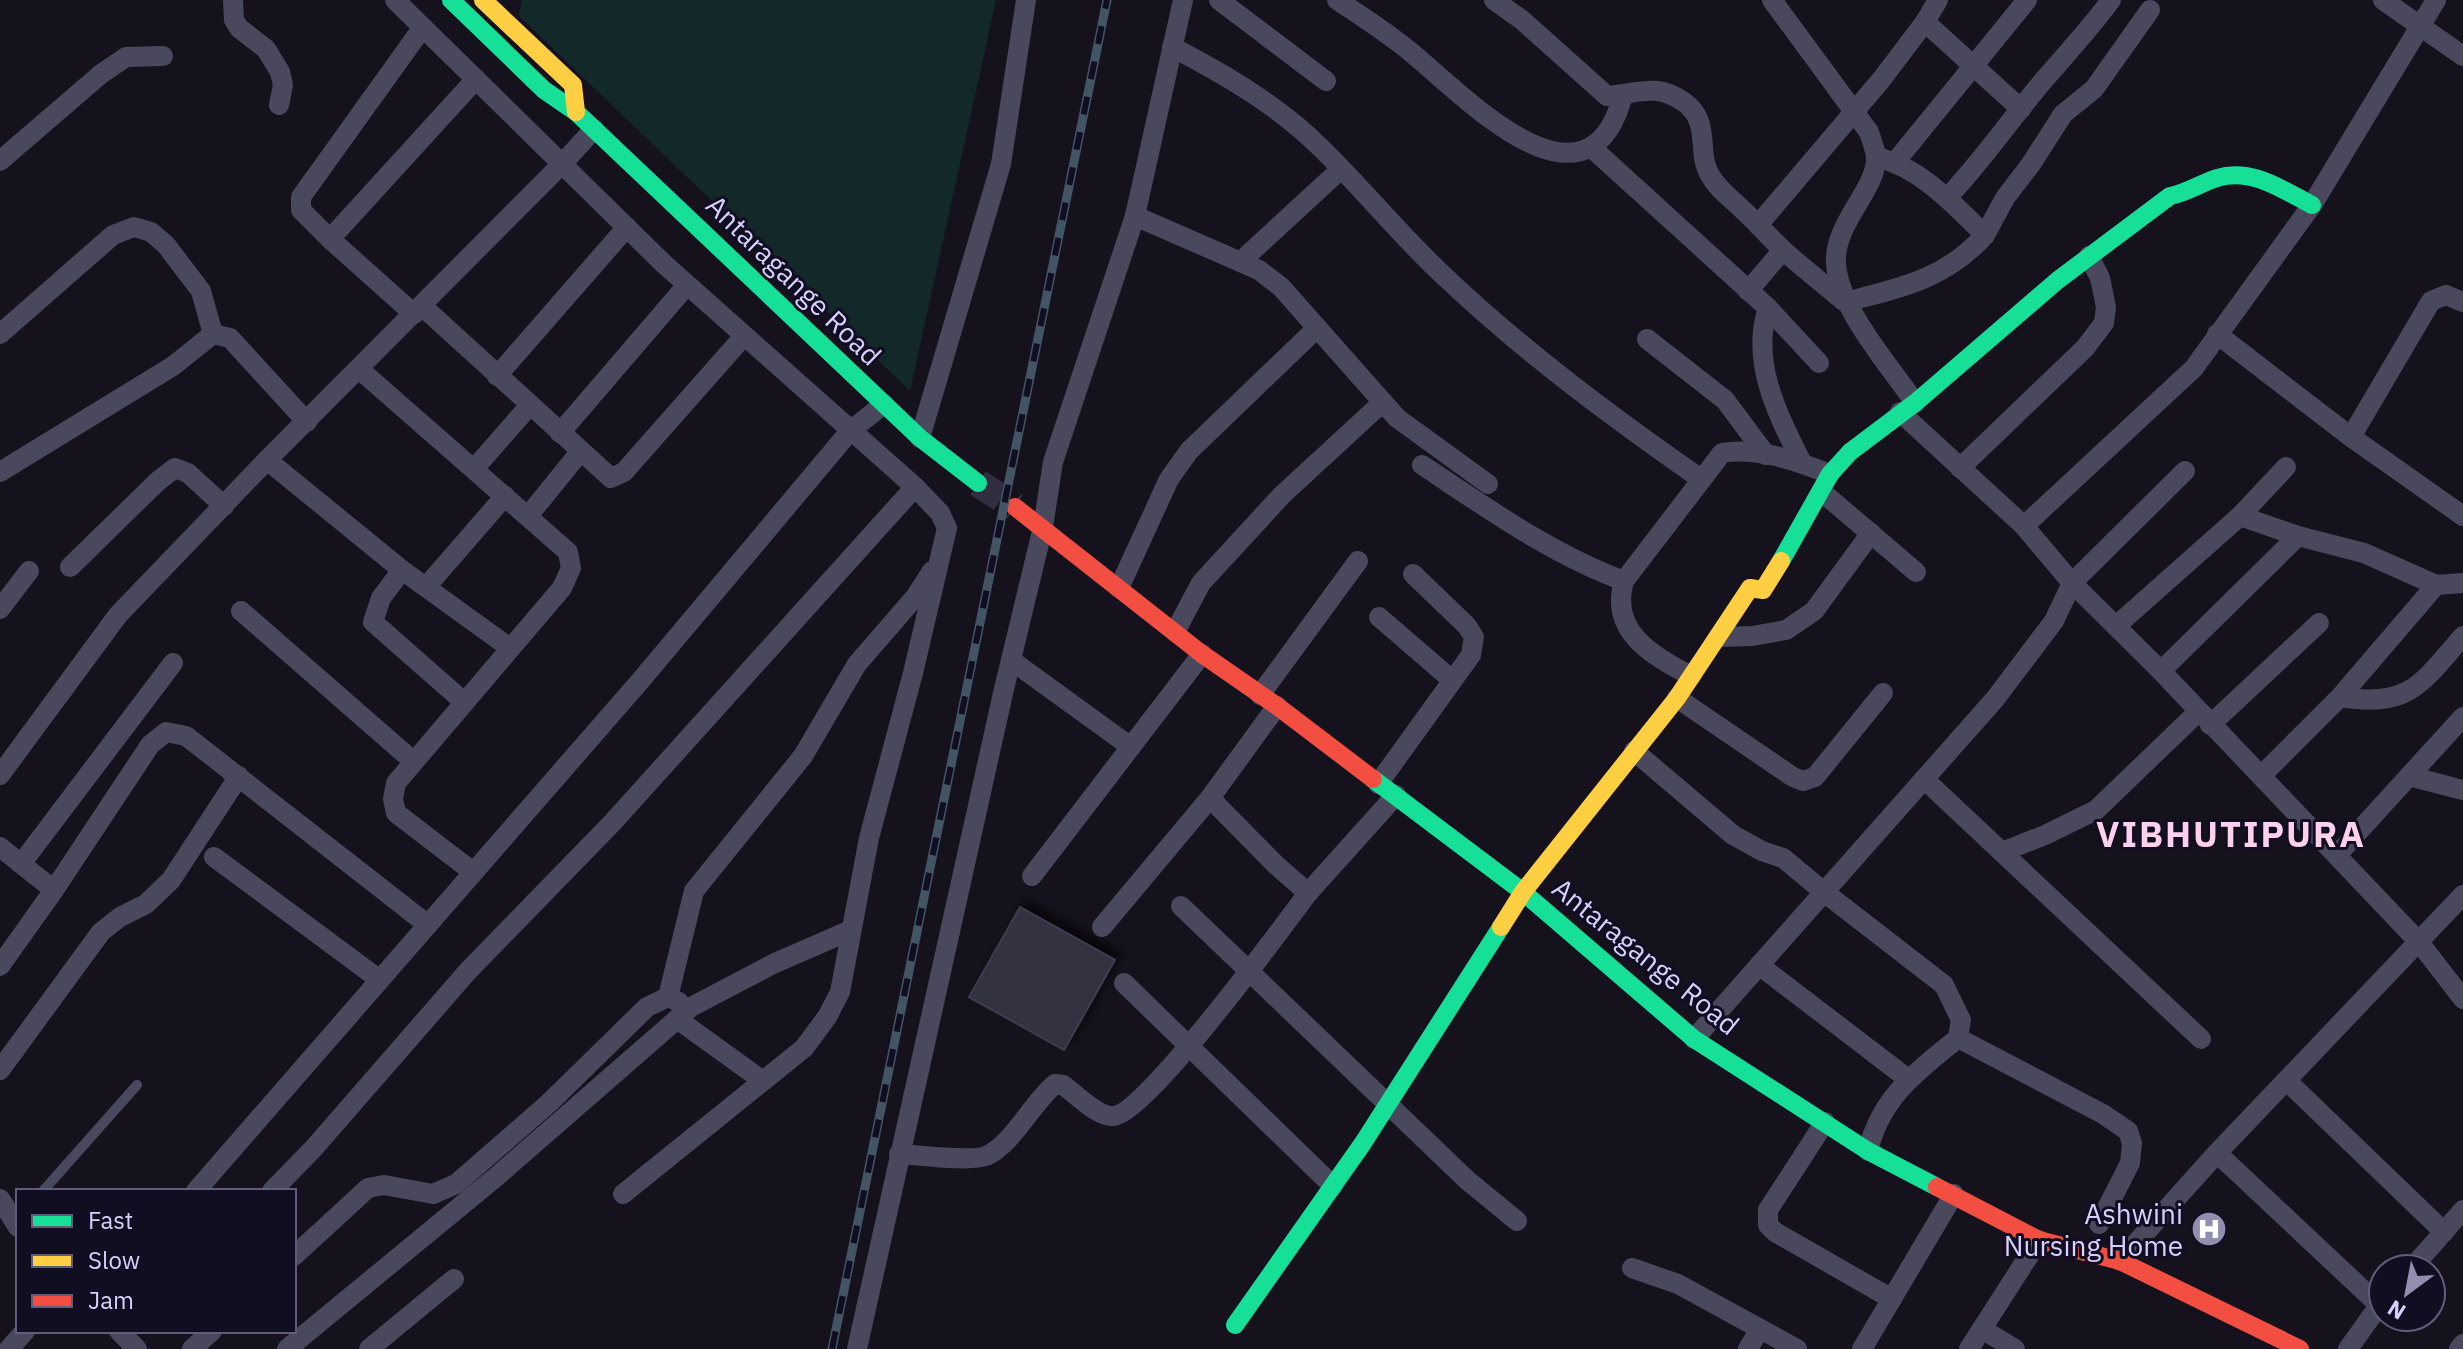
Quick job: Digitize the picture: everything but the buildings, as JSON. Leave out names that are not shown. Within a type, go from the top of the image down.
[{"type":"street","points":[[233,0],[234,20],[239,28],[266,49],[280,72],[283,85],[279,105]]},
{"type":"street","points":[[395,0],[687,285],[915,487],[940,513],[947,528],[869,838],[840,992],[827,1017],[804,1048],[623,1194]]},
{"type":"street","name":"Antaragange Road","points":[[451,0],[544,90],[576,112],[920,438],[978,483]]},
{"type":"street","name":"Antaragange Road","points":[[483,0],[573,85],[576,112]]},
{"type":"street","points":[[920,438],[1001,164],[1026,0]]},
{"type":"street","points":[[857,1349],[1043,527],[1053,462],[1135,216],[1183,0]]},
{"type":"street","points":[[1219,0],[1326,81]]},
{"type":"street","points":[[1337,0],[1389,34],[1492,120],[1533,147],[1570,154],[1592,148],[1618,113],[1623,95]]},
{"type":"street","points":[[1494,0],[1522,20],[1607,96],[1623,95],[1639,89],[1659,90],[1685,102],[1696,114],[1702,130],[1707,172],[1720,189],[1783,250],[1845,302]]},
{"type":"street","points":[[1758,225],[1854,111],[1925,22],[1938,0]]},
{"type":"street","points":[[2027,0],[1941,108],[1886,159],[1870,180],[1839,237],[1836,264],[1845,302],[1907,408],[1960,468],[2024,526],[2072,583],[2262,775],[2419,942],[2463,999]]},
{"type":"street","points":[[1947,198],[1977,167],[2021,109],[2091,29],[2111,0]]},
{"type":"street","points":[[2383,0],[2463,56]]},
{"type":"street","points":[[2024,526],[2194,368],[2312,205],[2436,0]]},
{"type":"street","points":[[1784,5],[1886,159],[1947,198],[1985,235]]},
{"type":"street","points":[[1845,302],[1935,276],[1970,251],[1985,235],[2005,198],[2063,114],[2094,89],[2150,10]]},
{"type":"street","points":[[1925,22],[2021,109]]},
{"type":"street","points":[[423,27],[301,197],[301,210],[330,239],[497,376],[611,478],[624,472],[744,336]]},
{"type":"street","points":[[1172,47],[1248,89],[1321,148],[1407,240],[1498,326],[1701,479]]},
{"type":"street","points":[[0,161],[101,74],[126,57],[163,56]]},
{"type":"street","points":[[330,239],[476,79]]},
{"type":"street","points":[[0,775],[118,615],[594,129]]},
{"type":"street","points":[[1592,148],[1768,308],[1819,363]]},
{"type":"street","points":[[1240,262],[1341,169]]},
{"type":"street","points":[[1235,1325],[1389,1103],[1523,892],[1677,698],[1750,588],[1763,590],[1769,582],[1826,483],[1850,452],[1907,408],[2058,280],[2170,196],[2187,194],[2218,177],[2238,173],[2255,177],[2312,205]]},
{"type":"street","points":[[1135,216],[1259,270],[1281,287],[1397,418],[1488,484]]},
{"type":"street","points":[[0,334],[113,235],[134,227],[151,232],[166,245],[201,291],[213,334]]},
{"type":"street","points":[[497,376],[627,227]]},
{"type":"street","points":[[1748,291],[1783,250]]},
{"type":"street","points":[[1960,468],[2085,348],[2104,323],[2106,307],[2100,278],[2089,256]]},
{"type":"street","points":[[560,433],[687,285]]},
{"type":"street","points":[[2351,437],[2431,301],[2446,295],[2463,302]]},
{"type":"street","points":[[1768,308],[1761,329],[1770,394],[1802,463],[1826,483],[1871,533],[1916,572]]},
{"type":"street","points":[[1119,588],[1169,479],[1189,451],[1317,328]]},
{"type":"street","points":[[213,334],[230,338],[307,422]]},
{"type":"street","points":[[0,472],[173,366],[213,334]]},
{"type":"street","points":[[2217,334],[2351,437],[2463,516]]},
{"type":"street","points":[[1647,339],[1725,400],[1766,455]]},
{"type":"street","points":[[359,369],[568,552],[571,568],[562,588],[396,783],[393,799],[396,813],[473,872]]},
{"type":"street","points":[[1175,632],[1201,583],[1282,495],[1383,402]]},
{"type":"street","points":[[198,1189],[641,680],[850,431],[884,404]]},
{"type":"street","points":[[474,469],[530,405]]},
{"type":"street","points":[[1691,676],[1655,657],[1632,633],[1621,617],[1620,597],[1624,581],[1722,453],[1736,451],[1802,463]]},
{"type":"street","points":[[528,516],[580,452]]},
{"type":"street","points":[[267,460],[402,570],[510,648]]},
{"type":"street","points":[[1422,465],[1500,517],[1583,566],[1624,581]]},
{"type":"street","points":[[2116,626],[2240,516],[2286,467]]},
{"type":"street","points":[[70,567],[175,468],[188,473],[224,506]]},
{"type":"street","points":[[1694,1039],[1995,699],[2054,621],[2072,583],[2185,471]]},
{"type":"street","points":[[274,1189],[313,1149],[468,971],[613,822],[915,487]]},
{"type":"street","points":[[426,587],[505,496]]},
{"type":"street","name":"Antaragange Road","points":[[1015,507],[1202,654],[1269,700],[1523,892],[1694,1039],[1868,1151],[2039,1240],[2120,1261],[2300,1349]]},
{"type":"street","points":[[2240,516],[2298,536],[2364,553],[2436,585],[2463,583]]},
{"type":"street","points":[[1719,637],[1752,636],[1786,630],[1814,611],[1871,533]]},
{"type":"street","points":[[2161,671],[2298,536]]},
{"type":"street","points":[[668,997],[694,891],[803,756],[857,664],[916,596],[940,557]]},
{"type":"street","points":[[1102,927],[1210,798],[1358,561]]},
{"type":"street","points":[[402,570],[381,598],[373,622],[464,702]]},
{"type":"street","points":[[0,609],[29,571]]},
{"type":"street","points":[[899,1154],[985,1157],[1003,1143],[1055,1084],[1063,1085],[1106,1116],[1119,1116],[1189,1047],[1387,790],[1452,680],[1471,655],[1474,637],[1413,574]]},
{"type":"street","points":[[2262,775],[2340,697],[2436,585]]},
{"type":"street","points":[[241,611],[413,761]]},
{"type":"street","points":[[1379,617],[1452,680]]},
{"type":"street","points":[[2002,852],[2096,810],[2319,623]]},
{"type":"street","points":[[2340,697],[2367,701],[2391,699],[2419,687],[2463,636]]},
{"type":"street","points":[[1032,876],[1202,654]]},
{"type":"street","points":[[1011,660],[1131,747]]},
{"type":"street","points":[[21,864],[173,663]]},
{"type":"street","points":[[1677,698],[1803,781],[1815,777],[1883,693]]},
{"type":"street","points":[[2337,855],[2463,717]]},
{"type":"street","points":[[0,966],[150,745],[166,732],[186,736],[428,925]]},
{"type":"street","points":[[1634,751],[1733,835],[1762,851],[1783,858],[1944,985],[1961,1020],[1958,1038],[1908,1079],[1877,1124],[1868,1151]]},
{"type":"street","points":[[0,1070],[101,932],[120,917],[146,904],[171,880],[239,776]]},
{"type":"street","points":[[2409,776],[2463,790]]},
{"type":"street","points":[[1924,779],[2201,1039]]},
{"type":"street","points":[[1210,798],[1308,893]]},
{"type":"street","points":[[0,847],[54,890]]},
{"type":"street","points":[[214,857],[380,980]]},
{"type":"street","points":[[2120,1261],[2217,1153],[2463,895]]},
{"type":"street","points":[[1181,906],[1467,1180],[1517,1221]]},
{"type":"street","points":[[287,1349],[496,1177],[684,1013],[775,963],[851,930]]},
{"type":"street","points":[[1759,965],[1908,1079]]},
{"type":"street","points":[[1124,983],[1333,1186]]},
{"type":"street","points":[[668,997],[763,1081]]},
{"type":"street","points":[[296,1254],[368,1188],[384,1185],[433,1194],[456,1184],[549,1103],[647,1007],[668,997]]},
{"type":"street","points":[[1958,1038],[2103,1114],[2128,1131],[2132,1143],[2130,1163],[2099,1224]]},
{"type":"street","points":[[2287,1081],[2444,1232]]},
{"type":"street","points":[[1825,1122],[1768,1210],[1768,1225],[1775,1232],[1892,1299]]},
{"type":"street","points":[[2217,1153],[2367,1290]]},
{"type":"street","points":[[1862,1349],[1954,1194]]},
{"type":"street","points":[[0,1199],[16,1222]]},
{"type":"street","points":[[2425,1253],[2463,1210]]},
{"type":"street","points":[[0,1240],[16,1224]]},
{"type":"street","points":[[1969,1349],[2039,1240]]},
{"type":"street","points":[[1632,1268],[1678,1284],[1797,1349]]},
{"type":"street","points":[[369,1349],[454,1279]]},
{"type":"street","points":[[2348,1349],[2367,1323]]},
{"type":"street","points":[[1748,1349],[1760,1329]]},
{"type":"street","points":[[1982,1329],[2015,1349]]},
{"type":"street","points":[[9,1349],[23,1333]]},
{"type":"street","points":[[192,1349],[210,1333]]},
{"type":"street","points":[[2459,1349],[2463,1344]]},
{"type":"lane","points":[[45,1189],[137,1085]]},
{"type":"green space","points":[[522,0],[996,0],[910,391],[519,16]]},
{"type":"tunnel","points":[[978,483],[1015,507]]},
{"type":"railway","points":[[832,1349],[1107,0]]},
{"type":"traffic: fast","points":[[451,0],[544,90],[576,112],[920,438],[978,483]]},
{"type":"traffic: fast","points":[[1781,561],[1830,474],[1850,452],[1915,403],[2058,280],[2170,196],[2217,178],[2242,175],[2278,187],[2312,205]]},
{"type":"traffic: fast","points":[[1373,779],[1523,892],[1694,1039],[1868,1151],[1937,1187]]},
{"type":"traffic: fast","points":[[1235,1325],[1363,1143],[1501,927]]},
{"type":"traffic: slow","points":[[483,0],[573,85],[576,112]]},
{"type":"traffic: slow","points":[[1501,927],[1523,892],[1677,698],[1750,588],[1763,590],[1781,561]]},
{"type":"traffic: jam","points":[[1015,507],[1202,654],[1373,779]]},
{"type":"traffic: jam","points":[[1937,1187],[2039,1240],[2120,1261],[2300,1349]]},
{"type":"place","name":"Ashwini Nursing Home","points":[[2209,1229]]},
{"type":"district","name":"VIBHUTIPURA","points":[[2231,833]]}]
